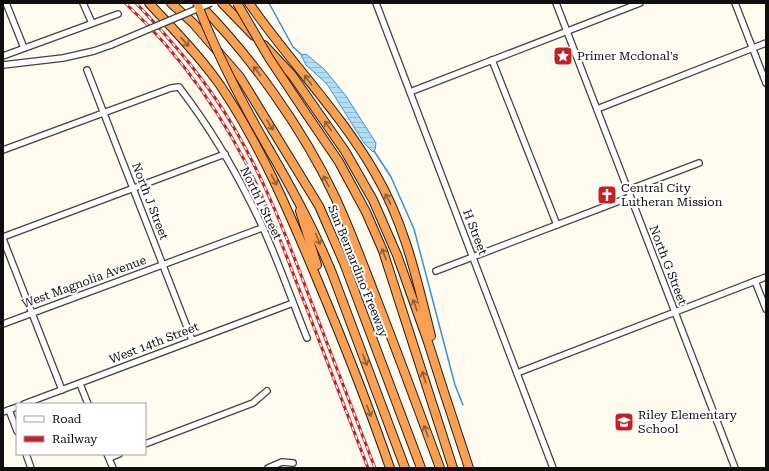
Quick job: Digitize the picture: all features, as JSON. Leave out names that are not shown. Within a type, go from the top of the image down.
[{"type":"highway","points":[[148,3],[203,62],[220,86],[257,148],[284,199],[330,310],[390,468]]},
{"type":"highway","name":"San Bernardino Freeway","points":[[171,3],[194,23],[240,77],[319,206],[344,263],[421,468]]},
{"type":"highway","points":[[197,3],[212,40],[243,104],[294,191],[312,227],[332,273],[405,468]]},
{"type":"highway","name":"San Bernardino Freeway","points":[[197,3],[224,32],[290,117],[335,197],[354,240],[440,468]]},
{"type":"highway","points":[[222,3],[292,75],[346,151],[373,200],[397,255],[428,342],[469,468]]},
{"type":"highway","points":[[237,3],[269,58],[339,162],[366,212],[383,251],[452,468]]},
{"type":"highway","points":[[249,3],[359,147],[376,174],[393,208],[406,243],[431,337],[428,342]]},
{"type":"highway","points":[[294,191],[330,310]]},
{"type":"street","points":[[6,3],[24,48]]},
{"type":"street","points":[[83,3],[92,23]]},
{"type":"street","points":[[3,65],[64,58],[94,51],[211,3]]},
{"type":"street","name":"H Street","points":[[376,3],[553,468]]},
{"type":"street","name":"North G Street","points":[[556,3],[735,468]]},
{"type":"street","points":[[410,92],[640,3]]},
{"type":"street","points":[[736,3],[766,83]]},
{"type":"street","points":[[3,56],[118,14]]},
{"type":"street","points":[[597,108],[766,43]]},
{"type":"street","points":[[492,60],[557,225]]},
{"type":"street","name":"North J Street","points":[[87,70],[192,340]]},
{"type":"street","name":"North I Street","points":[[104,113],[171,88],[179,87],[201,116],[225,154],[262,228],[307,338]]},
{"type":"street","points":[[3,150],[104,113]]},
{"type":"street","points":[[62,390],[3,238],[225,154]]},
{"type":"street","points":[[628,190],[699,163]]},
{"type":"street","points":[[436,271],[630,197]]},
{"type":"street","name":"West Magnolia Avenue","points":[[3,324],[262,228]]},
{"type":"street","points":[[517,373],[766,277]]},
{"type":"street","points":[[755,281],[766,309]]},
{"type":"street","name":"West 14th Street","points":[[27,403],[293,303]]},
{"type":"street","points":[[80,384],[88,403]]},
{"type":"street","points":[[146,444],[253,403],[267,392]]},
{"type":"street","points":[[3,412],[16,407]]},
{"type":"street","points":[[9,410],[16,428]]},
{"type":"street","points":[[26,455],[31,468]]},
{"type":"street","points":[[108,456],[113,468]]},
{"type":"street","points":[[268,468],[282,462],[293,463]]},
{"type":"water","points":[[306,54],[325,70],[346,96],[376,143],[375,150],[373,152],[364,143],[327,84],[306,65],[302,55]]},
{"type":"waterway","points":[[269,3],[293,47],[302,55]]},
{"type":"waterway","points":[[374,151],[391,177],[414,229],[455,385],[463,405]]},
{"type":"railway","points":[[125,3],[166,45],[202,91],[218,115],[247,166],[278,234],[368,468]]},
{"type":"railway","points":[[136,3],[163,32],[200,77],[223,109],[245,146],[275,210],[375,468]]},
{"type":"place","name":"Primer Mcdonal's","points":[[563,56]]},
{"type":"place","name":"Central City Lutheran Mission","points":[[607,195]]},
{"type":"place","name":"Riley Elementary School","points":[[624,422]]}]
